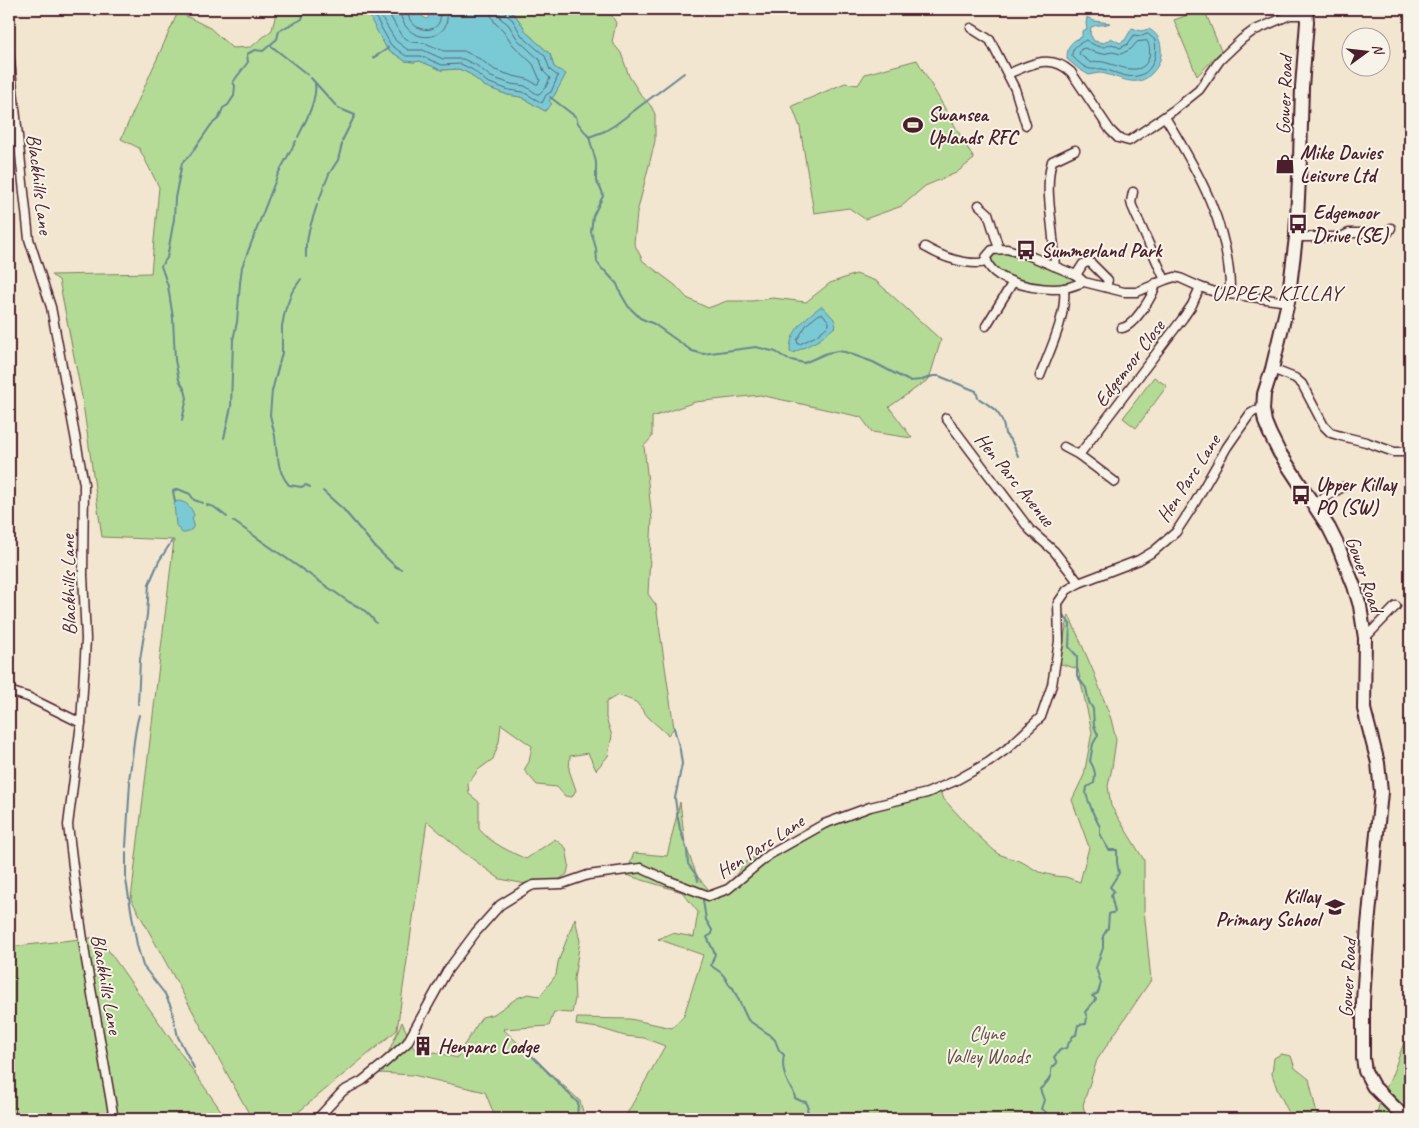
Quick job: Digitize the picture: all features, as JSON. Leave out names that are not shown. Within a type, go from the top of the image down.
[{"type":"main road","name":"Gower Road","points":[[1306,12],[1296,237],[1288,302],[1264,394],[1263,410],[1265,422],[1279,452],[1329,528],[1338,546],[1360,606],[1365,638],[1364,709],[1378,763],[1381,792],[1368,925],[1363,1001],[1363,1058],[1365,1071],[1373,1086],[1405,1119]]},
{"type":"street","points":[[1008,74],[1024,66],[1040,62],[1054,61],[1064,65],[1071,72],[1110,130],[1118,138],[1129,141],[1165,117],[1199,90],[1220,60],[1242,39],[1253,31],[1290,12],[1306,12]]},
{"type":"street","points":[[970,28],[990,40],[1015,89],[1026,125]]},
{"type":"street","name":"Blackhills Lane","points":[[9,52],[30,239],[51,306],[84,484],[83,574],[86,639],[81,723],[68,825],[86,960],[114,1119]]},
{"type":"street","points":[[1165,117],[1192,161],[1210,199],[1226,253],[1230,278],[1230,294]]},
{"type":"street","points":[[1054,266],[1055,254],[1049,195],[1049,173],[1052,161],[1075,150]]},
{"type":"street","points":[[1133,192],[1132,206],[1165,280]]},
{"type":"street","points":[[979,205],[988,213],[999,249]]},
{"type":"street","points":[[1296,237],[1341,237],[1349,230],[1388,232],[1391,228]]},
{"type":"street","points":[[925,247],[937,254],[954,259],[974,263],[987,262]]},
{"type":"street","points":[[1084,282],[1076,274],[1007,249],[992,250],[986,257],[990,268],[997,275],[1026,286],[1064,288],[1084,282],[1124,292],[1137,292],[1171,278],[1180,278],[1200,288],[1215,292],[1288,302]]},
{"type":"street","points":[[1076,274],[1083,264],[1091,263],[1108,280],[1106,287]]},
{"type":"street","points":[[986,326],[1013,282]]},
{"type":"street","points":[[1122,328],[1127,327],[1141,312],[1155,290],[1156,283]]},
{"type":"street","points":[[1040,376],[1063,314],[1064,288]]},
{"type":"street","name":"Edgemoor Close","points":[[1079,455],[1192,306],[1200,288]]},
{"type":"street","points":[[1272,369],[1295,378],[1302,384],[1324,426],[1331,433],[1394,452],[1410,452]]},
{"type":"street","name":"Hen Parc Lane","points":[[317,1119],[343,1091],[362,1081],[407,1043],[447,972],[476,932],[500,905],[529,887],[534,885],[562,884],[588,875],[641,868],[709,896],[728,889],[769,855],[824,824],[870,806],[927,793],[990,762],[1008,748],[1040,717],[1052,684],[1059,640],[1058,603],[1067,590],[1079,583],[1139,560],[1154,551],[1176,532],[1227,447],[1250,414],[1263,410]]},
{"type":"street","name":"Hen Parc Avenue","points":[[946,418],[1030,530],[1054,550],[1079,583]]},
{"type":"street","points":[[1064,447],[1079,455],[1115,482]]},
{"type":"street","points":[[1313,504],[1343,487]]},
{"type":"street","points":[[1365,638],[1396,606]]},
{"type":"street","points":[[9,691],[28,697],[81,723]]},
{"type":"green space","points":[[277,9],[368,9],[387,49],[405,61],[420,61],[441,70],[459,69],[470,74],[484,86],[508,95],[521,97],[545,111],[558,88],[550,54],[526,32],[515,15],[508,9],[608,9],[616,23],[612,42],[621,53],[629,76],[655,114],[655,141],[637,213],[634,243],[643,261],[675,285],[687,298],[708,308],[727,301],[752,301],[773,298],[806,302],[830,283],[856,274],[876,281],[941,340],[929,379],[889,407],[912,438],[872,432],[861,417],[760,395],[695,402],[652,417],[652,437],[644,446],[652,519],[648,594],[656,605],[674,728],[668,735],[649,718],[636,702],[618,695],[606,702],[606,718],[612,736],[608,756],[596,770],[588,753],[570,756],[569,770],[576,790],[572,797],[565,796],[557,787],[537,785],[524,770],[529,762],[532,746],[501,724],[499,742],[493,759],[478,770],[468,784],[469,794],[479,802],[479,829],[495,843],[526,859],[555,839],[566,848],[569,864],[567,874],[557,881],[526,884],[500,879],[463,852],[427,821],[397,1030],[290,1119],[252,1119],[131,899],[174,540],[102,537],[82,397],[59,280],[51,275],[151,273],[159,187],[139,148],[121,139],[178,12],[210,28],[232,48],[251,47],[272,30]]},
{"type":"green space","points":[[1204,9],[1221,51],[1197,76],[1174,20]]},
{"type":"green space","points":[[917,60],[974,159],[956,173],[925,186],[902,206],[865,219],[849,208],[814,213],[800,127],[792,106],[845,83],[858,85],[865,74]]},
{"type":"green space","points":[[1005,252],[1074,277],[1076,280],[1069,284],[1055,286],[1042,286],[1022,282],[1003,272],[993,263],[992,259],[996,255]]},
{"type":"green space","points":[[1154,377],[1167,386],[1136,428],[1123,418]]},
{"type":"green space","name":"Clyne Valley Woods","points":[[1069,615],[1094,673],[1111,719],[1116,740],[1108,786],[1111,806],[1144,860],[1144,909],[1151,980],[1097,1060],[1083,1105],[1086,1119],[624,1119],[665,1046],[644,1038],[625,1036],[599,1028],[576,1025],[577,1018],[630,1019],[672,1028],[684,1015],[703,955],[658,939],[672,933],[694,937],[698,912],[682,892],[626,875],[634,853],[667,856],[680,802],[685,844],[697,876],[710,891],[725,886],[745,863],[755,857],[761,857],[744,872],[835,822],[940,790],[942,797],[972,830],[998,854],[1022,862],[1039,872],[1066,877],[1080,882],[1089,847],[1072,800],[1084,775],[1092,732],[1078,669],[1058,663]]},
{"type":"green space","points":[[575,918],[580,941],[574,979],[575,999],[572,1013],[554,1012],[549,1026],[503,1029],[580,1101],[585,1119],[496,1119],[485,1092],[413,1075],[379,1073],[402,1022],[413,1047],[424,1056],[435,1052],[457,1058],[482,1017],[494,1014],[517,998],[528,994],[540,996],[556,975],[558,962]]},
{"type":"green space","points":[[99,937],[227,1119],[9,1119],[9,947]]},
{"type":"green space","points":[[1410,1026],[1410,1119],[1375,1119],[1381,1099],[1391,1078]]},
{"type":"green space","points":[[1281,1054],[1291,1056],[1295,1068],[1309,1079],[1318,1119],[1292,1119],[1277,1089],[1272,1074],[1274,1058]]},
{"type":"water","points":[[368,9],[417,9],[427,19],[429,16],[422,9],[508,9],[515,15],[526,32],[550,54],[554,67],[566,74],[554,96],[549,101],[552,104],[545,111],[521,97],[508,95],[484,86],[470,74],[459,69],[441,70],[420,61],[405,61],[387,49],[372,22]]},
{"type":"water","points":[[1087,17],[1094,21],[1110,23],[1091,27],[1090,34],[1094,41],[1104,43],[1111,38],[1120,43],[1125,40],[1132,28],[1141,31],[1149,29],[1158,37],[1161,45],[1160,61],[1154,70],[1146,78],[1134,81],[1101,73],[1089,75],[1079,69],[1067,59],[1067,54],[1070,45],[1082,37],[1082,31],[1087,29]]},
{"type":"water","points":[[820,307],[823,307],[834,319],[836,326],[819,340],[793,353],[790,352],[792,338],[799,326]]},
{"type":"water","points":[[178,501],[188,505],[194,515],[192,529],[186,533],[182,533],[176,525],[174,504]]},
{"type":"waterway","points":[[182,420],[187,398],[179,380],[175,360],[173,318],[168,286],[161,266],[167,258],[182,163],[191,154],[211,125],[219,118],[223,108],[228,105],[234,96],[235,86],[233,82],[248,62],[247,54],[255,50],[263,51],[277,39],[279,31],[302,19],[305,9]]},
{"type":"waterway","points":[[270,45],[308,75]]},
{"type":"waterway","points":[[373,58],[388,47]]},
{"type":"waterway","points":[[589,137],[615,125],[684,73]]},
{"type":"waterway","points":[[311,78],[338,108],[355,115],[342,141]]},
{"type":"waterway","points":[[298,137],[313,103],[315,83]]},
{"type":"waterway","points":[[550,97],[576,117],[578,123],[589,137],[596,162],[596,181],[603,196],[593,216],[591,232],[596,248],[597,262],[617,284],[628,306],[640,318],[654,324],[692,351],[703,354],[756,347],[776,352],[787,359],[804,363],[827,353],[837,351],[873,362],[909,381],[939,376],[976,391],[978,398],[997,412],[1002,421],[1005,434],[1012,442],[1018,456]]},
{"type":"waterway","points":[[224,438],[231,407],[233,340],[237,322],[242,267],[278,174],[296,141]]},
{"type":"waterway","points":[[325,184],[338,160],[342,144]]},
{"type":"waterway","points":[[319,200],[324,187]]},
{"type":"waterway","points":[[307,242],[317,205]]},
{"type":"waterway","points":[[306,244],[306,257]]},
{"type":"waterway","points":[[277,456],[270,415],[272,391],[282,353],[282,326],[285,311],[292,292],[301,279]]},
{"type":"waterway","points":[[278,458],[281,473],[289,485],[301,487],[306,485],[310,487]]},
{"type":"waterway","points":[[175,502],[173,491],[178,489],[190,494],[194,500],[203,503]]},
{"type":"waterway","points":[[323,491],[343,509],[376,548],[396,567],[401,569]]},
{"type":"waterway","points":[[207,505],[214,507],[227,517]]},
{"type":"waterway","points":[[233,521],[349,602],[364,610],[376,623]]},
{"type":"waterway","points":[[138,704],[140,660],[147,615],[149,584],[159,561],[172,541]]},
{"type":"waterway","points":[[1044,1119],[1046,1112],[1041,1109],[1044,1100],[1040,1089],[1045,1085],[1051,1075],[1051,1069],[1057,1063],[1054,1057],[1060,1050],[1066,1048],[1073,1036],[1076,1035],[1078,1025],[1086,1024],[1087,1017],[1085,1012],[1096,999],[1092,996],[1098,993],[1101,983],[1096,968],[1103,948],[1103,936],[1108,928],[1109,914],[1115,912],[1111,895],[1114,891],[1110,887],[1119,873],[1117,850],[1109,850],[1100,835],[1100,827],[1086,794],[1087,787],[1094,783],[1095,772],[1090,761],[1093,744],[1098,735],[1094,726],[1093,709],[1089,702],[1086,688],[1077,676],[1077,656],[1069,647],[1070,624],[1061,612]]},
{"type":"waterway","points":[[126,847],[129,779],[139,715]]},
{"type":"waterway","points":[[674,728],[682,764],[675,798],[677,814],[687,850],[688,864],[697,876],[698,881]]},
{"type":"waterway","points":[[126,852],[126,880],[137,945],[143,966],[165,994],[171,1007],[175,1024]]},
{"type":"waterway","points":[[703,900],[706,920],[712,930],[712,934],[707,937],[715,954],[711,965],[724,976],[733,988],[748,1020],[775,1040],[779,1050],[784,1055],[784,1073],[789,1085],[793,1090],[795,1098],[806,1102],[807,1110],[810,1114],[809,1119]]},
{"type":"waterway","points":[[176,1028],[178,1037],[194,1068]]},
{"type":"waterway","points":[[532,1056],[578,1103],[577,1119]]},
{"type":"place","name":"Swansea Uplands RFC","points":[[913,125]]},
{"type":"place","name":"Mike Davies Leisure Ltd","points":[[1285,164]]},
{"type":"place","name":"Edgemoor Drive (SE)","points":[[1298,224]]},
{"type":"place","name":"Summerland Park","points":[[1026,250]]},
{"type":"place","name":"Upper Killay PO (SW)","points":[[1301,495]]},
{"type":"place","name":"Killay Primary School","points":[[1335,907]]},
{"type":"place","name":"Henparc Lodge","points":[[423,1046]]},
{"type":"district","name":"UPPER KILLAY","points":[[1277,292]]}]
